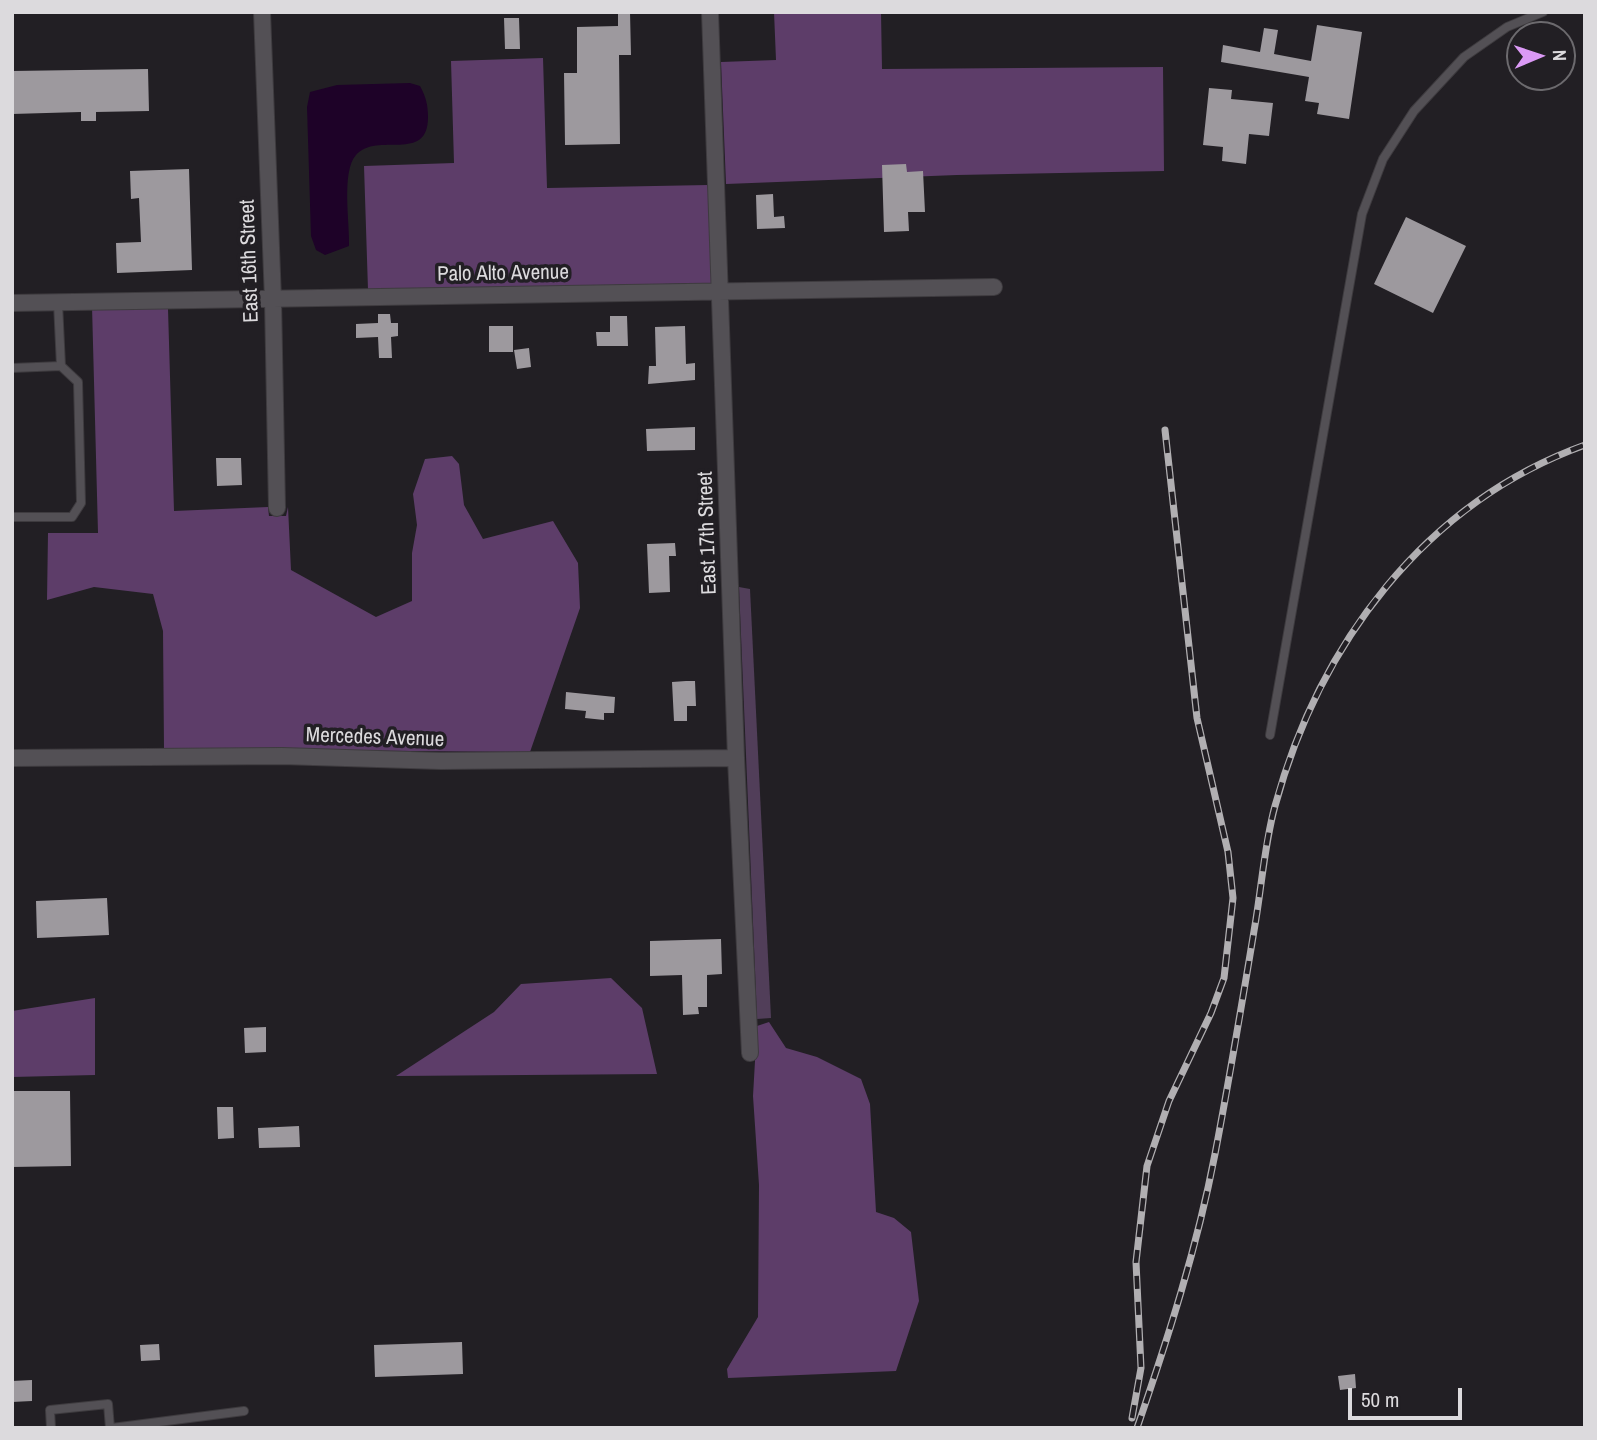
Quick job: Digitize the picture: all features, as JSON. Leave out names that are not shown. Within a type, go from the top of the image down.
[{"type":"street","name":"East 16th Street","points":[[262,12],[273,300],[277,508]]},
{"type":"street","name":"East 17th Street","points":[[710,12],[736,758],[750,1052]]},
{"type":"street","name":"Palo Alto Avenue","points":[[12,303],[994,287]]},
{"type":"street","name":"Mercedes Avenue","points":[[12,758],[282,756],[441,761],[736,758]]},
{"type":"lane","points":[[1270,736],[1362,214],[1383,159],[1414,111],[1464,57],[1507,27],[1544,12]]},
{"type":"lane","points":[[12,517],[72,517],[81,503],[78,382],[61,366],[58,303]]},
{"type":"lane","points":[[12,368],[61,366]]},
{"type":"lane","points":[[51,1428],[50,1410],[108,1404],[111,1428],[244,1412]]},
{"type":"shaded area","points":[[774,12],[881,12],[882,69],[1163,67],[1164,171],[957,175],[726,184],[721,62],[776,60]]},
{"type":"shaded area","points":[[543,58],[547,188],[708,185],[712,283],[368,290],[364,166],[454,163],[451,61]]},
{"type":"shaded area","points":[[410,83],[420,86],[425,97],[428,117],[426,131],[420,139],[411,143],[365,148],[356,155],[351,163],[347,185],[349,246],[325,255],[316,250],[311,236],[307,107],[310,92],[337,85]]},
{"type":"shaded area","points":[[92,306],[168,309],[174,511],[268,507],[269,516],[286,516],[288,507],[291,570],[376,617],[412,601],[412,553],[417,525],[413,494],[425,459],[452,456],[459,464],[464,505],[483,539],[553,521],[578,563],[580,608],[530,752],[164,749],[163,631],[153,594],[94,587],[47,600],[48,533],[98,533]]},
{"type":"shaded area","points":[[739,587],[750,589],[771,1018],[757,1019]]},
{"type":"shaded area","points":[[611,978],[642,1008],[657,1074],[396,1076],[494,1012],[521,984]]},
{"type":"shaded area","points":[[95,998],[95,1075],[12,1077],[12,1011]]},
{"type":"shaded area","points":[[769,1022],[786,1048],[817,1057],[861,1079],[870,1104],[876,1212],[894,1218],[911,1232],[919,1301],[896,1371],[728,1378],[727,1369],[758,1317],[759,1185],[753,1096],[757,1026]]},
{"type":"building","points":[[618,12],[630,12],[631,55],[619,55],[620,144],[565,145],[564,73],[577,73],[577,27],[618,26]]},
{"type":"building","points":[[504,18],[519,18],[520,49],[505,49]]},
{"type":"building","points":[[1317,25],[1362,32],[1349,119],[1317,114],[1319,103],[1305,101],[1309,77],[1221,62],[1223,45],[1260,52],[1264,28],[1278,30],[1274,54],[1311,61]]},
{"type":"building","points":[[148,69],[149,111],[96,112],[96,121],[81,121],[81,112],[12,114],[12,71]]},
{"type":"building","points":[[1209,88],[1232,90],[1231,99],[1273,103],[1269,136],[1249,134],[1246,164],[1222,161],[1223,147],[1203,145]]},
{"type":"building","points":[[906,164],[907,172],[923,171],[925,212],[908,212],[909,231],[884,232],[882,165]]},
{"type":"building","points":[[189,169],[192,270],[117,273],[116,243],[141,242],[139,198],[131,199],[130,171]]},
{"type":"building","points":[[773,194],[774,217],[784,216],[785,228],[757,229],[756,195]]},
{"type":"building","points":[[1406,217],[1466,246],[1433,313],[1374,284]]},
{"type":"building","points":[[378,314],[390,314],[391,323],[398,323],[398,336],[391,337],[392,358],[379,358],[378,337],[356,338],[356,324],[378,323]]},
{"type":"building","points":[[610,316],[627,316],[628,346],[597,346],[596,332],[610,332]]},
{"type":"building","points":[[489,326],[513,326],[513,352],[489,352]]},
{"type":"building","points":[[685,326],[686,364],[695,363],[695,380],[648,384],[649,366],[656,366],[655,327]]},
{"type":"building","points":[[529,348],[531,367],[517,369],[514,350]]},
{"type":"building","points":[[695,427],[695,450],[647,451],[646,429]]},
{"type":"building","points":[[216,458],[241,458],[242,485],[217,486]]},
{"type":"building","points":[[675,543],[676,556],[669,556],[670,592],[649,593],[647,544]]},
{"type":"building","points":[[695,681],[696,706],[687,706],[687,721],[674,721],[672,682]]},
{"type":"building","points":[[566,692],[615,697],[614,713],[604,713],[604,720],[585,718],[586,711],[565,709]]},
{"type":"building","points":[[107,898],[109,935],[37,938],[36,901]]},
{"type":"building","points":[[721,939],[722,974],[707,975],[707,1007],[698,1007],[699,1014],[683,1015],[682,975],[650,976],[650,941]]},
{"type":"building","points":[[266,1027],[266,1052],[245,1053],[244,1028]]},
{"type":"building","points":[[12,1091],[70,1091],[71,1166],[12,1167]]},
{"type":"building","points":[[217,1107],[233,1107],[234,1138],[218,1139]]},
{"type":"building","points":[[299,1126],[300,1147],[259,1148],[258,1128]]},
{"type":"building","points":[[462,1342],[463,1374],[375,1377],[374,1345]]},
{"type":"building","points":[[159,1344],[160,1360],[141,1361],[140,1345]]},
{"type":"building","points":[[1355,1374],[1356,1388],[1340,1390],[1338,1376]]},
{"type":"building","points":[[32,1380],[32,1401],[12,1402],[12,1381]]},
{"type":"railway","points":[[1132,1418],[1141,1368],[1136,1262],[1147,1166],[1169,1101],[1211,1013],[1224,978],[1233,898],[1228,852],[1197,718],[1165,430]]},
{"type":"railway","points":[[1137,1428],[1181,1292],[1208,1189],[1275,806],[1294,747],[1319,690],[1350,636],[1386,587],[1428,542],[1475,503],[1527,471],[1585,445]]}]
